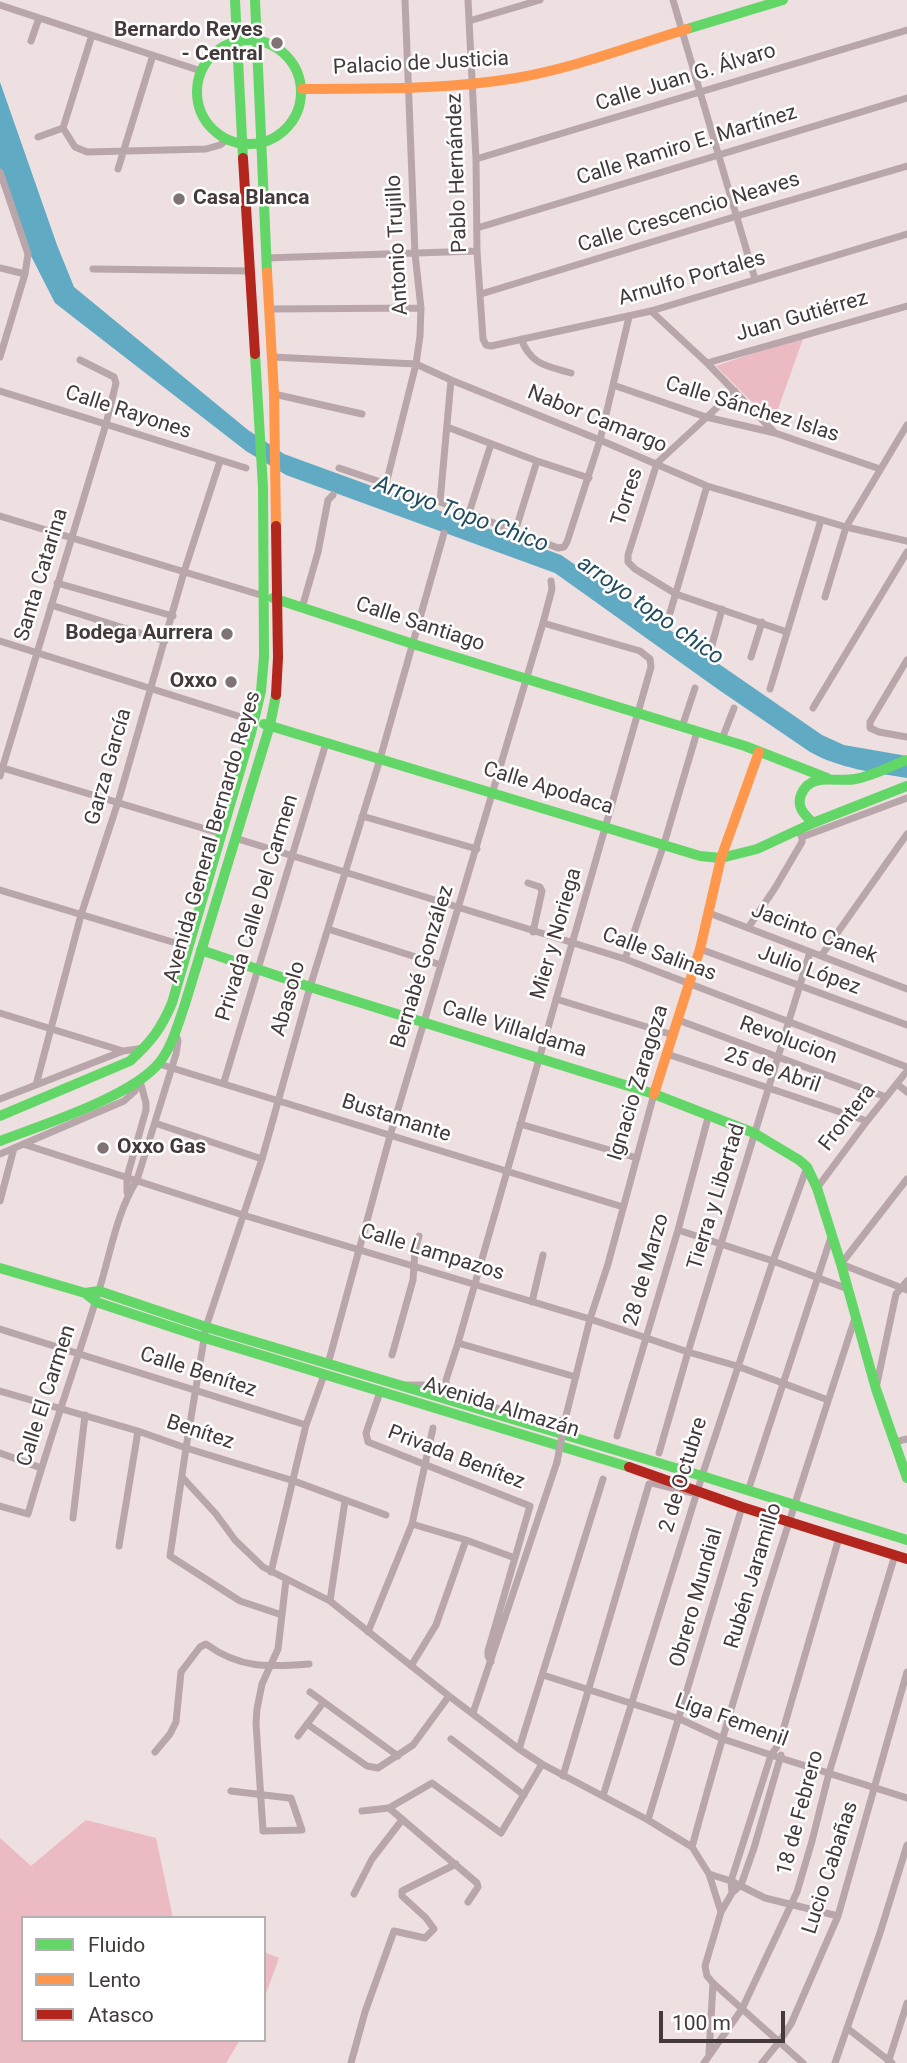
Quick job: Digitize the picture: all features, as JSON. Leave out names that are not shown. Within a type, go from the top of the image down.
[{"type":"main road","name":"Avenida General Bernardo Reyes","points":[[0,1116],[130,1061],[145,1048],[163,1025],[189,947],[254,721],[264,670],[263,487],[235,0]]},
{"type":"main road","name":"Avenida General Bernardo Reyes","points":[[0,1141],[86,1107],[139,1081],[159,1063],[176,1033],[270,725],[276,693],[278,658],[274,394],[255,0]]},
{"type":"main road","name":"Palacio de Justicia","points":[[302,89],[472,85],[511,80],[546,72],[782,0]]},
{"type":"main road","points":[[256,40],[270,44],[287,57],[299,75],[302,89],[300,104],[290,123],[274,138],[243,143],[227,139],[214,130],[204,117],[198,102],[197,86],[201,71],[222,47],[236,41],[256,40]]},
{"type":"main road","name":"Calle Santiago","points":[[264,596],[722,739],[827,778]]},
{"type":"main road","name":"Calle Apodaca","points":[[254,721],[700,856],[721,859],[800,834],[813,823],[907,786]]},
{"type":"main road","name":"Ignacio Zaragoza","points":[[654,1094],[700,949],[721,859],[759,752]]},
{"type":"main road","points":[[813,823],[801,810],[800,796],[808,784],[816,779],[827,778],[851,781],[907,760]]},
{"type":"main road","name":"Calle Villaldama","points":[[201,950],[310,987],[654,1094],[754,1133],[807,1167]]},
{"type":"main road","points":[[807,1167],[832,1233],[876,1389],[907,1478]]},
{"type":"main road","name":"Avenida Almazán","points":[[0,1268],[85,1293],[96,1302],[205,1338],[649,1473],[696,1493],[907,1559]]},
{"type":"main road","name":"Avenida Almazán","points":[[85,1293],[99,1291],[328,1364],[907,1540]]},
{"type":"street","name":"Antonio Trujillo","points":[[386,484],[416,364],[420,336],[421,308],[415,254],[405,0]]},
{"type":"street","name":"Pablo Hernández","points":[[468,0],[477,251],[484,344]]},
{"type":"street","points":[[469,21],[540,0]]},
{"type":"street","points":[[673,0],[755,279]]},
{"type":"street","points":[[0,5],[201,71]]},
{"type":"street","points":[[31,41],[39,18]]},
{"type":"street","name":"Calle Juan G. Álvaro","points":[[475,159],[907,30]]},
{"type":"street","points":[[92,35],[63,128],[75,147],[82,151],[206,149],[220,145],[227,139]]},
{"type":"street","points":[[118,169],[153,55]]},
{"type":"street","name":"Calle Ramiro E. Martínez","points":[[477,228],[907,98]]},
{"type":"street","points":[[38,138],[63,128]]},
{"type":"street","name":"Calle Crescencio Neaves","points":[[481,294],[907,166]]},
{"type":"street","points":[[0,172],[28,254],[25,274],[0,357]]},
{"type":"street","name":"Arnulfo Portales","points":[[484,344],[491,346],[629,317],[907,234]]},
{"type":"street","points":[[266,258],[477,251]]},
{"type":"street","points":[[0,268],[25,274]]},
{"type":"street","points":[[93,269],[250,271]]},
{"type":"street","name":"Juan Gutiérrez","points":[[707,363],[907,306]]},
{"type":"street","points":[[269,309],[421,308]]},
{"type":"street","points":[[651,311],[707,363],[775,433]]},
{"type":"street","points":[[339,468],[440,502],[556,547],[564,547],[600,440],[629,317]]},
{"type":"street","points":[[522,339],[527,352],[537,362],[571,373]]},
{"type":"street","name":"Nabor Camargo","points":[[271,357],[416,364],[707,485],[821,520],[907,541]]},
{"type":"street","name":"Santa Catarina","points":[[1,771],[116,383],[114,377],[80,360]]},
{"type":"street","points":[[440,502],[451,380]]},
{"type":"street","name":"Calle Sánchez Islas","points":[[613,385],[706,417],[775,433],[880,469]]},
{"type":"street","name":"Calle Rayones","points":[[0,391],[246,468]]},
{"type":"street","name":"Torres","points":[[676,594],[635,569],[628,562],[628,555],[657,463],[735,391]]},
{"type":"street","points":[[274,394],[362,414]]},
{"type":"street","points":[[825,597],[846,527],[907,425]]},
{"type":"street","points":[[447,428],[589,478]]},
{"type":"street","points":[[469,513],[491,444]]},
{"type":"street","name":"Garza García","points":[[36,1085],[81,915],[118,802],[184,572],[220,461]]},
{"type":"street","points":[[515,532],[537,461]]},
{"type":"street","points":[[670,613],[707,485]]},
{"type":"street","points":[[302,608],[318,552],[328,500],[333,495]]},
{"type":"street","name":"Calle Santiago","points":[[0,516],[264,596]]},
{"type":"street","points":[[770,689],[821,520]]},
{"type":"street","name":"Abasolo","points":[[282,1615],[240,1601],[170,1556],[186,1448],[206,1326],[262,1159],[444,533]]},
{"type":"street","points":[[813,708],[907,552]]},
{"type":"street","name":"Bernabé González","points":[[328,1364],[390,1136],[543,624],[552,589],[551,580]]},
{"type":"street","points":[[57,583],[173,616]]},
{"type":"street","points":[[676,594],[787,632]]},
{"type":"street","points":[[51,605],[165,641]]},
{"type":"street","points":[[712,645],[722,609]]},
{"type":"street","points":[[751,657],[762,622]]},
{"type":"street","name":"Mier y Noriega","points":[[446,1384],[652,667],[650,659],[640,651],[543,624]]},
{"type":"street","points":[[0,641],[254,721]]},
{"type":"street","points":[[907,660],[870,722],[872,729],[907,737]]},
{"type":"street","points":[[682,727],[695,688]]},
{"type":"street","points":[[722,739],[734,708]]},
{"type":"street","points":[[625,959],[664,844],[697,732]]},
{"type":"street","name":"Privada Calle Del Carmen","points":[[224,1082],[326,743]]},
{"type":"street","points":[[1,771],[118,802],[222,834]]},
{"type":"street","name":"Calle Apodaca","points":[[800,834],[907,798]]},
{"type":"street","points":[[362,816],[477,849]]},
{"type":"street","points":[[748,928],[802,842],[800,834]]},
{"type":"street","points":[[821,956],[907,834]]},
{"type":"street","name":"Calle Salinas","points":[[235,838],[625,959],[907,1069]]},
{"type":"street","points":[[528,883],[540,887],[542,891],[533,932]]},
{"type":"street","points":[[0,890],[189,947]]},
{"type":"street","name":"Jacinto Canek","points":[[709,913],[907,989]]},
{"type":"street","points":[[328,929],[441,965]]},
{"type":"street","name":"Julio López","points":[[700,949],[907,1025]]},
{"type":"street","name":"Tierra y Libertad","points":[[659,1453],[810,952]]},
{"type":"street","points":[[556,999],[673,1035]]},
{"type":"street","points":[[0,1013],[123,1051]]},
{"type":"street","name":"Revolucion","points":[[678,1020],[886,1097]]},
{"type":"street","points":[[127,1194],[137,1180],[172,1068],[177,1048],[176,1033]]},
{"type":"street","points":[[0,1099],[123,1051],[145,1048]]},
{"type":"street","name":"25 de Abril","points":[[667,1054],[867,1121]]},
{"type":"street","name":"Bustamante","points":[[159,1063],[623,1208]]},
{"type":"street","name":"Frontera","points":[[817,1188],[907,1069]]},
{"type":"street","points":[[0,1154],[124,1101],[135,1091],[139,1081]]},
{"type":"street","points":[[127,1194],[127,1177],[146,1110],[139,1081]]},
{"type":"street","points":[[897,1084],[907,1092]]},
{"type":"street","name":"Ignacio Zaragoza","points":[[491,1662],[556,1462],[590,1319],[608,1264],[654,1094]]},
{"type":"street","name":"28 de Marzo","points":[[617,1436],[709,1114]]},
{"type":"street","points":[[155,1123],[262,1159]]},
{"type":"street","points":[[520,1124],[637,1158]]},
{"type":"street","name":"Calle Lampazos","points":[[23,1144],[243,1215],[590,1319],[737,1366],[828,1400]]},
{"type":"street","points":[[0,1201],[14,1148]]},
{"type":"street","name":"2 de Octubre","points":[[603,1796],[737,1366],[807,1167]]},
{"type":"street","points":[[904,1289],[841,1264],[907,1179]]},
{"type":"street","name":"Calle El Carmen","points":[[0,1506],[28,1514],[96,1302],[127,1194]]},
{"type":"street","points":[[678,1230],[848,1289]]},
{"type":"street","points":[[748,1491],[832,1233]]},
{"type":"street","points":[[392,1355],[413,1280],[419,1236]]},
{"type":"street","points":[[532,1302],[543,1255]]},
{"type":"street","points":[[876,1389],[896,1294],[904,1289],[907,1281]]},
{"type":"street","name":"Rubén Jaramillo","points":[[692,1847],[788,1522],[855,1317]]},
{"type":"street","points":[[0,1329],[79,1353]]},
{"type":"street","points":[[458,1343],[576,1377]]},
{"type":"street","name":"Calle Benítez","points":[[79,1353],[306,1425]]},
{"type":"street","points":[[271,1572],[306,1425],[324,1375]]},
{"type":"street","points":[[398,1385],[446,1384],[449,1391],[471,1399],[549,1422],[564,1423]]},
{"type":"street","name":"Benítez","points":[[0,1391],[138,1431],[294,1481],[386,1516]]},
{"type":"street","name":"Privada Benítez","points":[[380,1392],[366,1433],[366,1440],[371,1445],[530,1505],[515,1558]]},
{"type":"street","points":[[73,1518],[85,1415]]},
{"type":"street","points":[[368,1632],[412,1524],[433,1428]]},
{"type":"street","points":[[119,1546],[138,1431]]},
{"type":"street","points":[[895,1442],[907,1439]]},
{"type":"street","points":[[0,1453],[41,1468]]},
{"type":"street","points":[[183,1478],[246,1552],[271,1572],[330,1601],[519,1749],[692,1847],[709,1874],[721,1912]]},
{"type":"street","points":[[519,1749],[603,1479]]},
{"type":"street","points":[[563,1776],[649,1484],[696,1493]]},
{"type":"street","points":[[330,1601],[345,1501]]},
{"type":"street","name":"Obrero Mundial","points":[[648,1820],[742,1507]]},
{"type":"street","points":[[412,1524],[515,1558],[488,1651],[491,1662],[473,1713]]},
{"type":"street","points":[[732,1892],[731,1881],[771,1755],[779,1744],[839,1538]]},
{"type":"street","points":[[411,1665],[436,1625],[466,1540]]},
{"type":"street","name":"18 de Febrero","points":[[704,2063],[742,2009],[803,1875],[829,1773],[895,1555]]},
{"type":"street","points":[[232,1791],[260,1794],[291,1798],[302,1830],[263,1831],[260,1794],[256,1716],[262,1684],[278,1649],[286,1580]]},
{"type":"street","points":[[155,1752],[176,1722],[181,1672],[203,1645],[230,1658],[269,1667],[309,1664]]},
{"type":"street","name":"Lucio Cabañas","points":[[762,2063],[779,2042],[795,2015],[838,1916],[907,1672]]},
{"type":"street","name":"Liga Femenil","points":[[543,1675],[680,1719],[723,1739],[907,1798]]},
{"type":"street","points":[[310,1692],[398,1756]]},
{"type":"street","points":[[307,1724],[370,1768],[378,1768],[418,1741],[449,1696]]},
{"type":"street","points":[[298,1736],[323,1703]]},
{"type":"street","points":[[451,1739],[524,1795]]},
{"type":"street","points":[[779,1744],[781,1758],[741,1885],[732,1892],[721,1912],[705,1966],[707,1976],[713,1983],[803,2063]]},
{"type":"street","points":[[362,1811],[389,1808],[432,1783],[501,1833],[542,1764]]},
{"type":"street","points":[[389,1808],[478,1885],[468,1902]]},
{"type":"street","points":[[354,1894],[367,1867],[402,1820]]},
{"type":"street","points":[[835,2063],[907,1845]]},
{"type":"street","points":[[351,2063],[365,2012],[394,1931],[425,1938],[434,1929],[401,1895],[402,1891],[456,1864]]},
{"type":"street","points":[[709,1874],[741,1885],[765,1898],[838,1916]]},
{"type":"street","points":[[709,2054],[713,1983]]},
{"type":"street","points":[[847,2028],[890,2062],[907,2003]]},
{"type":"shaded area","points":[[804,336],[773,423],[716,366]]},
{"type":"shaded area","points":[[86,1820],[156,1838],[173,1916],[21,1916],[21,2042],[239,2042],[226,2063],[0,2063],[0,1838],[31,1866]]},
{"type":"shaded area","points":[[266,1953],[279,1958],[266,1994]]},
{"type":"water","points":[[0,82],[74,287],[248,430],[284,454],[561,555],[822,735],[844,745],[907,756],[907,778],[845,766],[810,752],[555,573],[286,475],[246,451],[55,303],[29,252],[0,174]]},
{"type":"traffic: fast","points":[[235,0],[243,158]]},
{"type":"traffic: fast","points":[[255,0],[267,272]]},
{"type":"traffic: fast","points":[[687,29],[783,0]]},
{"type":"traffic: fast","points":[[249,40],[269,44],[286,55],[297,72],[301,92],[297,112],[286,129],[269,140],[249,144],[229,140],[212,129],[201,112],[197,92],[201,72],[212,55],[229,44],[249,40]]},
{"type":"traffic: fast","points":[[0,1116],[130,1061],[155,1035],[172,1003],[261,691],[264,657],[263,487],[255,354]]},
{"type":"traffic: fast","points":[[273,598],[745,746],[827,778]]},
{"type":"traffic: fast","points":[[0,1141],[107,1098],[146,1075],[164,1057],[185,1004],[270,725],[276,695]]},
{"type":"traffic: fast","points":[[264,724],[700,856],[721,858],[757,849],[813,823],[907,786]]},
{"type":"traffic: fast","points":[[813,823],[802,810],[800,803],[801,795],[811,783],[817,780],[862,778],[907,760]]},
{"type":"traffic: fast","points":[[201,950],[310,987],[654,1094],[754,1133],[799,1160],[807,1167],[817,1188],[876,1389],[907,1478]]},
{"type":"traffic: fast","points":[[0,1268],[85,1293],[99,1291],[206,1327],[907,1540]]},
{"type":"traffic: fast","points":[[85,1293],[96,1302],[205,1338],[629,1467]]},
{"type":"traffic: slow","points":[[302,89],[436,86],[516,78],[581,63],[687,29]]},
{"type":"traffic: slow","points":[[267,272],[274,394],[276,526]]},
{"type":"traffic: slow","points":[[654,1094],[700,949],[721,858],[759,752]]},
{"type":"traffic: jam","points":[[243,158],[255,354]]},
{"type":"traffic: jam","points":[[276,526],[276,695]]},
{"type":"traffic: jam","points":[[629,1467],[742,1507],[907,1559]]},
{"type":"place","name":"Bernardo Reyes - Central","points":[[277,43]]},
{"type":"place","name":"Casa Blanca","points":[[179,199]]},
{"type":"place","name":"Bodega Aurrera","points":[[227,634]]},
{"type":"place","name":"Oxxo","points":[[231,682]]},
{"type":"place","name":"Oxxo Gas","points":[[103,1148]]},
{"type":"water label","name":"Arroyo Topo Chico","points":[[461,515]]},
{"type":"water label","name":"arroyo topo chico","points":[[650,611]]}]
